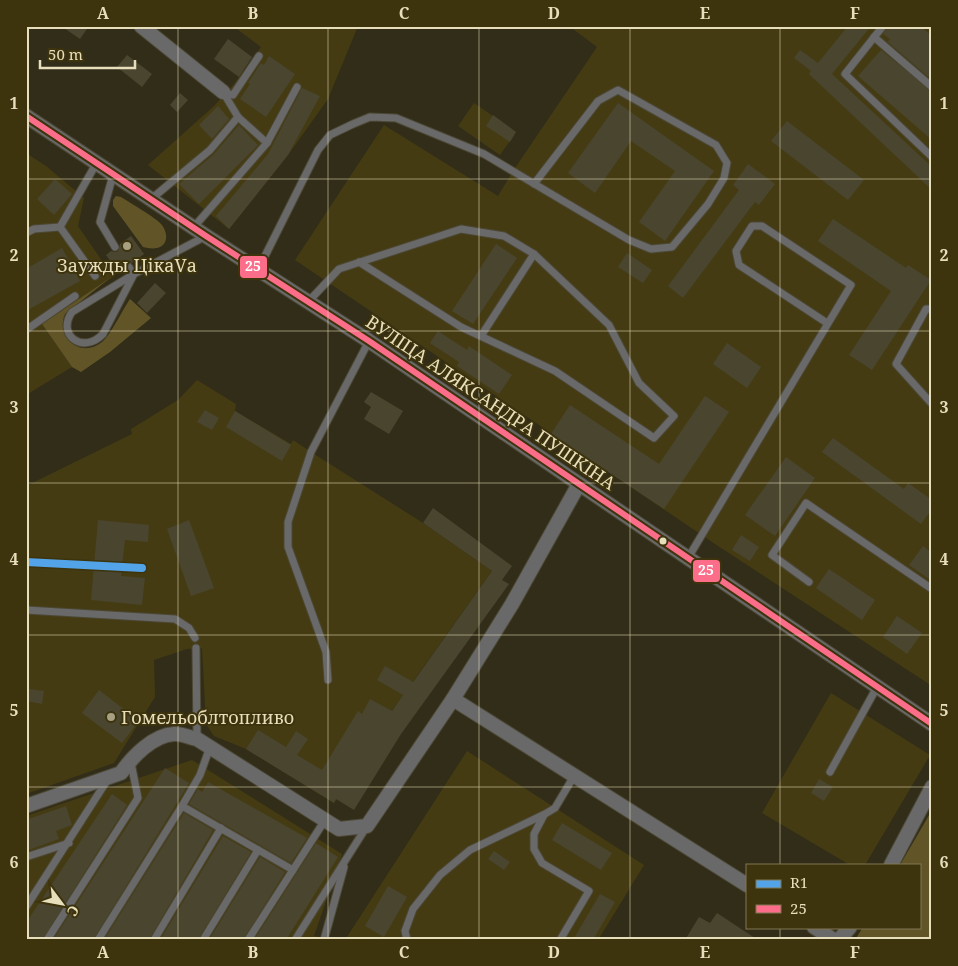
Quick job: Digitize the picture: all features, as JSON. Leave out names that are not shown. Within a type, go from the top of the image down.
[{"type":"street","points":[[141,26],[223,92]]},
{"type":"street","name":"ВУЛІЦА АЛЯКСАНДРА ПУШКІНА","points":[[26,116],[150,200],[369,341],[932,724]]},
{"type":"street","points":[[26,806],[121,773],[130,760],[151,743],[162,737],[175,734],[197,739],[339,829],[367,826],[453,699],[512,604],[579,484]]},
{"type":"street","points":[[453,699],[746,884]]},
{"type":"street","points":[[892,864],[932,787]]},
{"type":"street","points":[[816,928],[834,940]]},
{"type":"street","points":[[839,940],[849,928]]},
{"type":"lane","points":[[882,26],[844,74],[932,157]]},
{"type":"lane","points":[[874,37],[932,87]]},
{"type":"lane","points":[[223,92],[233,95],[259,56]]},
{"type":"lane","points":[[193,228],[267,143],[298,87]]},
{"type":"lane","points":[[258,270],[318,150],[330,135],[370,117],[396,118],[484,154],[534,184],[629,240],[651,249],[672,247],[708,204],[724,178],[727,163],[716,145],[618,90],[598,101],[534,184]]},
{"type":"lane","points":[[223,92],[238,117],[267,143]]},
{"type":"lane","points":[[150,200],[210,150],[238,117]]},
{"type":"lane","points":[[60,227],[96,164]]},
{"type":"lane","points":[[113,175],[100,222],[116,248]]},
{"type":"lane","points":[[688,558],[851,285],[762,226],[752,226],[736,251],[739,265],[827,323]]},
{"type":"lane","points":[[26,233],[34,229],[60,227]]},
{"type":"lane","points":[[60,227],[95,276]]},
{"type":"lane","points":[[308,302],[339,269],[359,262],[461,229],[504,236],[534,254],[609,325],[639,383],[674,416],[654,438],[555,372],[461,327],[359,262]]},
{"type":"lane","points":[[134,274],[103,334],[97,340],[88,344],[75,340],[68,333],[67,326],[67,319],[72,312],[134,274],[206,236]]},
{"type":"lane","points":[[481,336],[534,254]]},
{"type":"lane","points":[[128,266],[134,274]]},
{"type":"lane","points":[[26,330],[75,296]]},
{"type":"lane","points":[[932,310],[926,309],[896,364],[932,404]]},
{"type":"lane","points":[[328,680],[326,652],[288,547],[288,522],[311,452],[369,341]]},
{"type":"lane","points":[[809,582],[772,555],[806,502],[932,589]]},
{"type":"lane","points":[[26,610],[175,619],[189,628],[195,638]]},
{"type":"lane","points":[[196,648],[197,739]]},
{"type":"lane","points":[[830,772],[877,687]]},
{"type":"lane","points":[[98,940],[200,775],[210,747]]},
{"type":"lane","points":[[47,940],[138,798],[130,760]]},
{"type":"lane","points":[[407,940],[404,931],[413,909],[440,875],[470,850],[555,808],[574,776]]},
{"type":"lane","points":[[27,905],[110,777]]},
{"type":"lane","points":[[182,806],[293,870]]},
{"type":"lane","points":[[545,814],[534,834],[534,849],[542,863],[589,891],[560,940]]},
{"type":"lane","points":[[248,940],[325,820]]},
{"type":"lane","points":[[295,940],[367,826]]},
{"type":"lane","points":[[154,940],[221,828]]},
{"type":"lane","points":[[26,857],[69,842]]},
{"type":"lane","points":[[203,940],[258,850]]},
{"type":"lane","points":[[324,940],[346,860]]},
{"type":"shaded area","points":[[233,26],[358,26],[328,99],[288,155],[229,229],[148,165],[213,107],[234,84],[261,47]]},
{"type":"shaded area","points":[[569,26],[932,26],[932,686],[718,546],[295,260],[384,125],[498,196],[597,47]]},
{"type":"shaded area","points":[[474,103],[516,132],[500,155],[458,126]]},
{"type":"shaded area","points":[[26,153],[46,166],[84,198],[78,226],[113,277],[42,324],[72,367],[26,395]]},
{"type":"shaded area","points":[[116,196],[142,210],[161,224],[166,235],[163,245],[156,248],[143,247],[113,206],[113,200]]},
{"type":"shaded area","points":[[110,278],[65,314],[64,331],[72,343],[78,347],[86,348],[94,347],[102,342],[113,328],[130,299],[151,318],[110,352],[81,372],[72,367],[42,324]]},
{"type":"shaded area","points":[[197,380],[236,404],[235,411],[291,444],[293,440],[423,523],[492,571],[381,726],[334,803],[246,749],[214,736],[206,724],[202,648],[187,649],[154,660],[155,697],[114,763],[26,794],[26,486],[132,434],[131,429],[178,400]]},
{"type":"shaded area","points":[[831,693],[930,755],[866,864],[848,864],[762,813]]},
{"type":"shaded area","points":[[467,751],[644,865],[598,940],[345,940]]},
{"type":"shaded area","points":[[192,760],[342,854],[314,936],[341,940],[26,940],[26,816]]},
{"type":"shaded area","points":[[932,810],[932,940],[855,940],[862,928],[920,928],[920,864],[901,864]]},
{"type":"building","points":[[61,26],[89,26],[80,39]]},
{"type":"building","points":[[848,26],[871,26],[832,74],[932,167],[932,190],[809,74],[811,71],[794,58],[800,50],[818,63]]},
{"type":"building","points":[[888,26],[920,26],[932,36],[932,80],[888,42],[890,39],[883,34]]},
{"type":"building","points":[[228,39],[252,57],[239,77],[214,59]]},
{"type":"building","points":[[881,50],[932,92],[932,140],[858,76]]},
{"type":"building","points":[[127,55],[152,74],[142,87],[117,67]]},
{"type":"building","points":[[269,56],[295,74],[266,117],[240,99],[261,63],[264,65]]},
{"type":"building","points":[[302,88],[320,96],[288,155],[229,229],[216,216],[268,154]]},
{"type":"building","points":[[180,93],[188,100],[177,112],[170,105]]},
{"type":"building","points":[[618,103],[714,171],[665,241],[639,222],[675,171],[631,141],[595,193],[568,173]]},
{"type":"building","points":[[218,106],[229,119],[212,139],[199,125]]},
{"type":"building","points":[[493,115],[516,132],[510,142],[486,126]]},
{"type":"building","points":[[787,121],[864,180],[848,200],[771,141]]},
{"type":"building","points":[[239,125],[258,145],[199,204],[179,184],[214,154]]},
{"type":"building","points":[[748,164],[775,184],[759,205],[755,202],[683,298],[668,286],[739,190],[733,185]]},
{"type":"building","points":[[55,179],[72,194],[54,215],[37,199]]},
{"type":"building","points":[[833,219],[906,268],[908,265],[931,280],[872,370],[849,355],[891,291],[818,241]]},
{"type":"building","points":[[131,236],[144,254],[132,263],[130,261],[125,262],[123,264],[124,269],[119,273],[106,255],[111,251],[118,251],[120,244]]},
{"type":"building","points":[[496,244],[517,258],[473,324],[452,311]]},
{"type":"building","points":[[62,248],[80,281],[26,311],[26,269]]},
{"type":"building","points":[[627,253],[652,270],[643,283],[618,267]]},
{"type":"building","points":[[155,283],[166,293],[147,313],[137,303]]},
{"type":"building","points":[[438,331],[467,350],[469,346],[512,375],[499,394],[457,366],[459,362],[430,343]]},
{"type":"building","points":[[727,343],[761,367],[747,388],[713,364]]},
{"type":"building","points":[[371,392],[403,411],[389,434],[364,419],[371,407],[364,402]]},
{"type":"building","points":[[705,396],[729,412],[664,509],[551,434],[570,405],[659,464]]},
{"type":"building","points":[[205,410],[219,418],[212,430],[197,422]]},
{"type":"building","points":[[235,411],[291,445],[282,461],[226,427]]},
{"type":"building","points":[[833,438],[904,489],[908,483],[932,500],[932,509],[921,524],[822,452]]},
{"type":"building","points":[[786,457],[815,478],[775,536],[745,515]]},
{"type":"building","points":[[433,508],[512,566],[502,580],[509,584],[401,734],[354,810],[336,799],[334,803],[246,749],[258,730],[286,747],[296,731],[308,739],[297,755],[322,770],[358,711],[362,714],[370,699],[392,711],[403,695],[377,680],[385,666],[413,682],[492,571],[423,523]]},
{"type":"building","points":[[98,520],[149,525],[148,542],[125,540],[121,576],[145,578],[142,605],[91,600]]},
{"type":"building","points":[[189,520],[214,588],[191,596],[167,529]]},
{"type":"building","points":[[741,535],[759,547],[750,561],[732,550]]},
{"type":"building","points":[[923,546],[932,553],[932,581],[909,565]]},
{"type":"building","points":[[829,569],[875,600],[862,620],[816,588]]},
{"type":"building","points":[[897,616],[922,633],[907,654],[883,637]]},
{"type":"building","points":[[29,689],[44,691],[42,704],[27,701]]},
{"type":"building","name":"Гомельоблтопливо","points":[[99,690],[139,721],[122,743],[82,713]]},
{"type":"building","points":[[165,768],[189,783],[93,940],[53,940]]},
{"type":"building","points":[[819,779],[833,787],[824,801],[811,793]]},
{"type":"building","points":[[208,782],[307,838],[291,863],[189,804],[198,789],[202,792]]},
{"type":"building","points":[[112,794],[127,805],[42,940],[26,940],[26,923]]},
{"type":"building","points":[[66,806],[72,825],[56,831],[59,839],[26,851],[26,820]]},
{"type":"building","points":[[184,813],[213,830],[149,940],[104,940]]},
{"type":"building","points":[[562,823],[612,853],[601,870],[552,840]]},
{"type":"building","points":[[223,836],[251,852],[198,940],[160,940]]},
{"type":"building","points":[[316,843],[338,857],[286,940],[254,940]]},
{"type":"building","points":[[494,851],[510,862],[504,870],[488,859]]},
{"type":"building","points":[[260,857],[285,872],[243,940],[209,940]]},
{"type":"building","points":[[388,886],[407,897],[384,937],[365,926]]},
{"type":"building","points":[[600,894],[615,902],[593,940],[573,940]]},
{"type":"building","points":[[717,913],[758,940],[685,940],[699,917],[710,923]]},
{"type":"transit line","name":"25","points":[[26,116],[206,236],[369,341],[932,724]]},
{"type":"transit line","name":"R1","points":[[26,562],[142,568]]},
{"type":"place","name":"Заужды ЦікаVа","points":[[127,246]]},
{"type":"place","name":"Гомельоблтопливо","points":[[111,717]]}]
